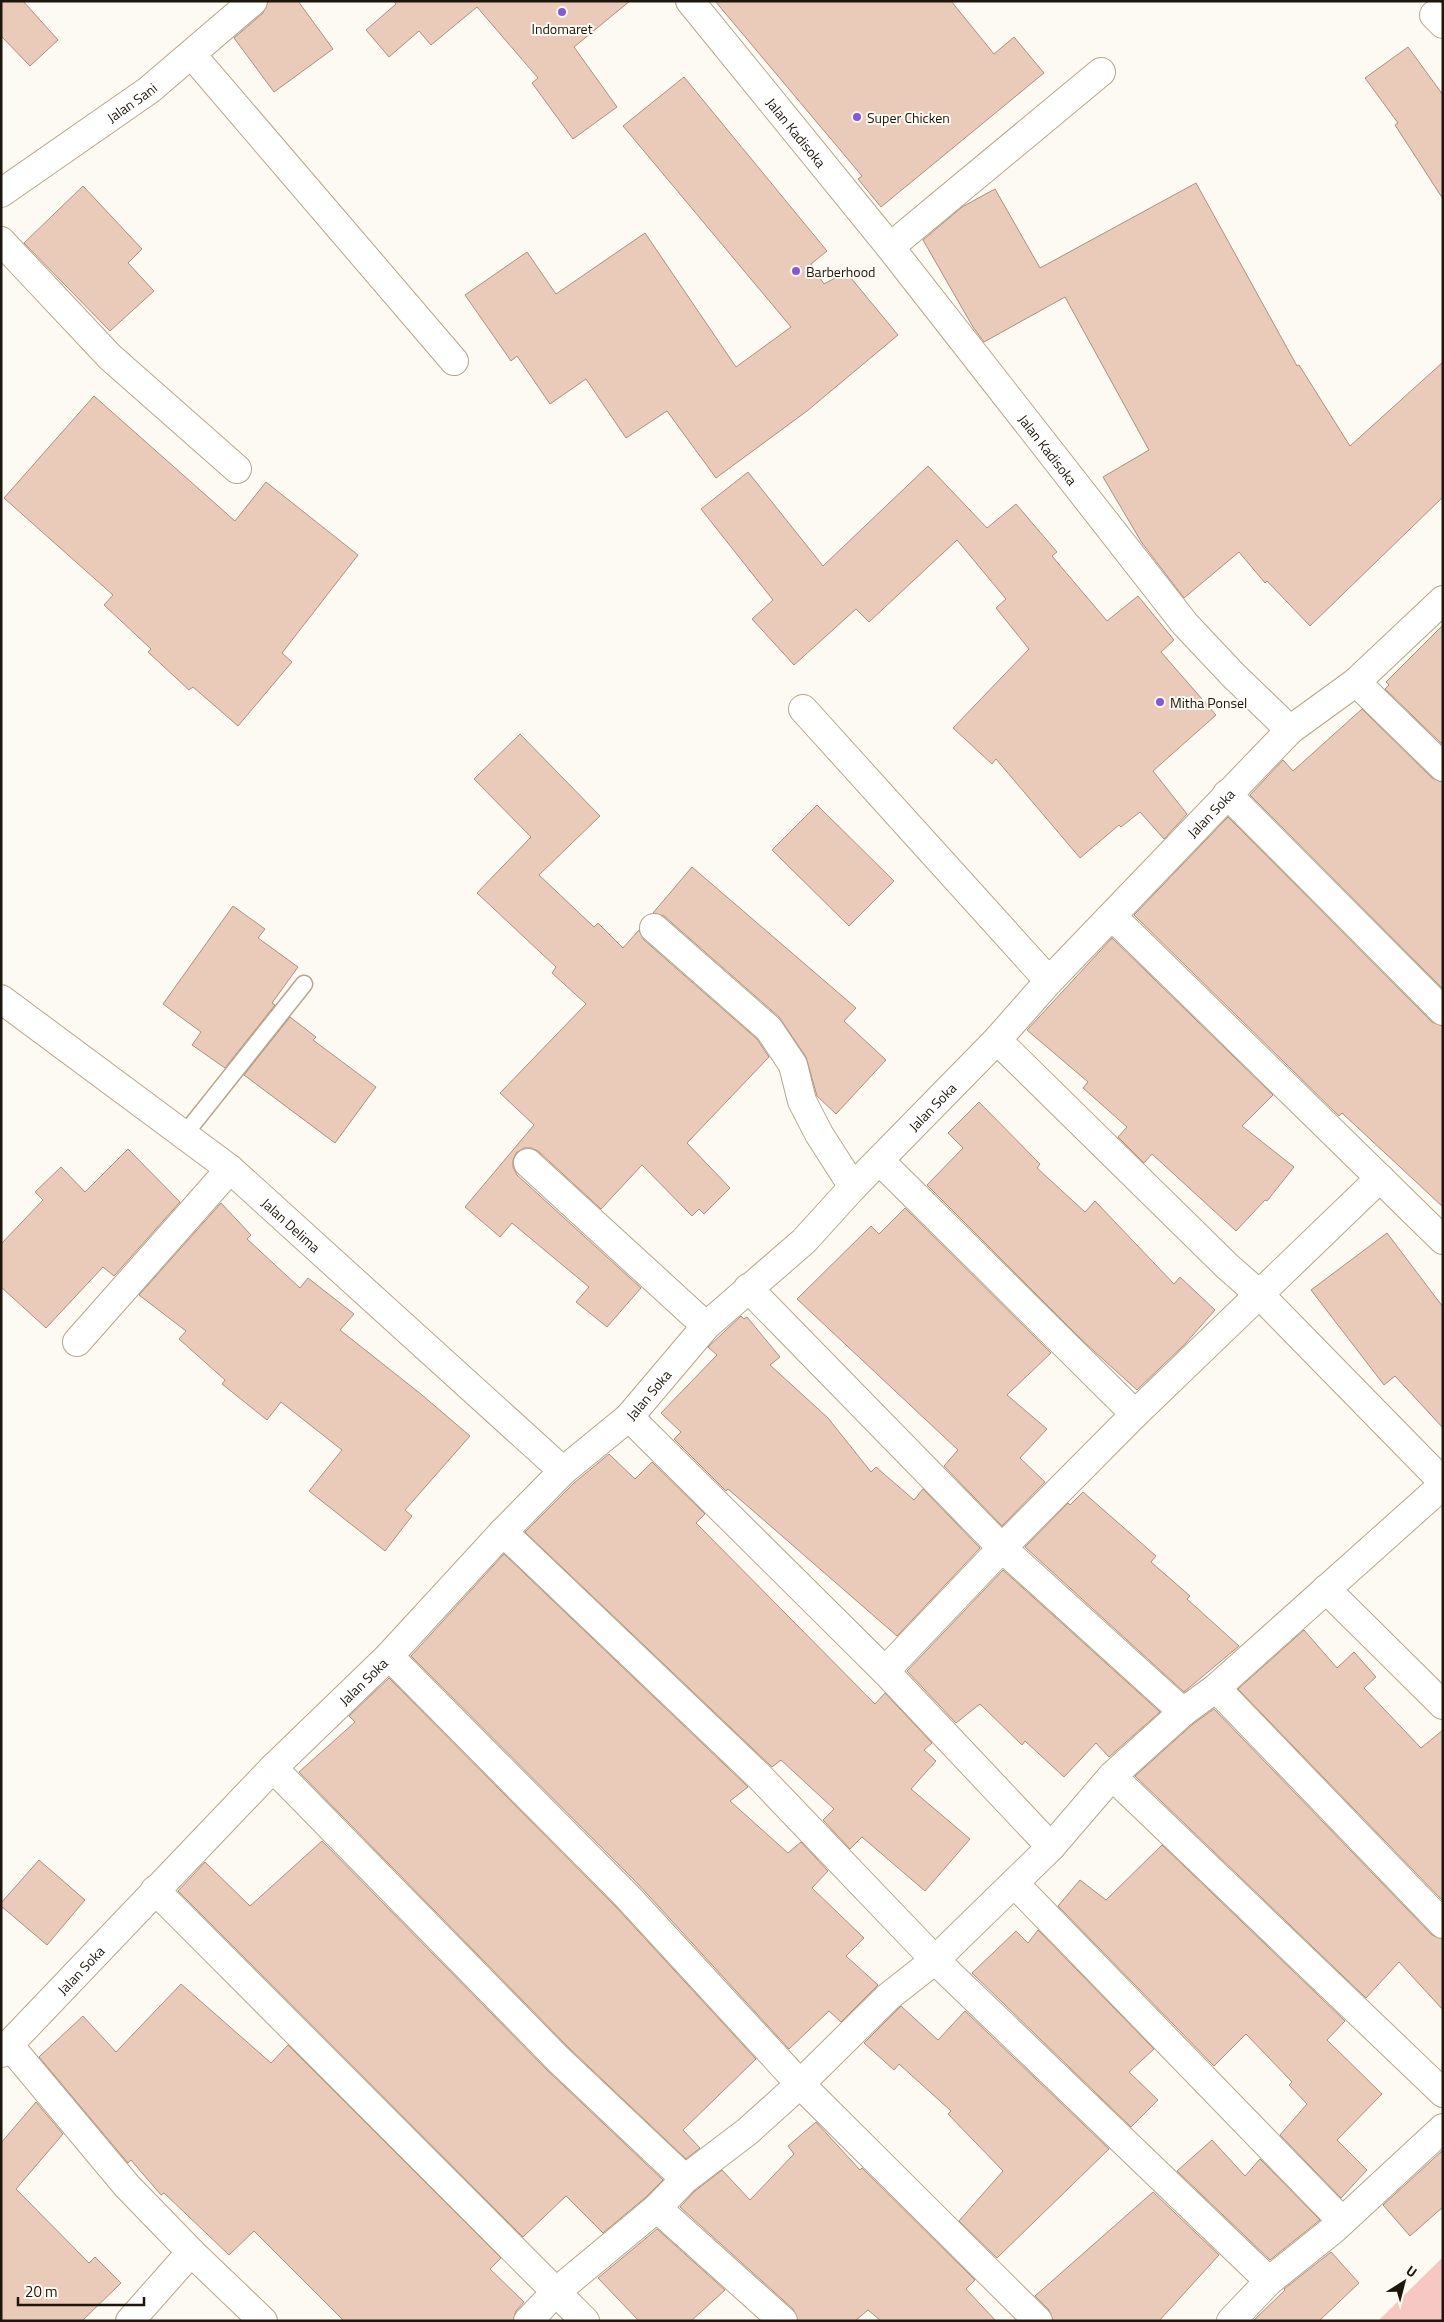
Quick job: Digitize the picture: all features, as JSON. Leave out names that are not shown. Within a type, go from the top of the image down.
[{"type":"street","name":"Jalan Sani","points":[[1,193],[149,90],[253,1]]},
{"type":"street","name":"Jalan Kadisoka","points":[[690,1],[890,247],[1185,624],[1290,730]]},
{"type":"street","points":[[192,55],[454,361]]},
{"type":"street","points":[[890,247],[1101,72]]},
{"type":"street","points":[[1,241],[110,357],[237,468]]},
{"type":"street","points":[[1290,730],[1356,682],[1443,600]]},
{"type":"street","points":[[1356,682],[1443,767]]},
{"type":"street","points":[[802,709],[1049,981]]},
{"type":"street","name":"Jalan Soka","points":[[5,2049],[273,1768],[389,1656],[503,1532],[564,1471],[629,1417],[706,1326],[804,1241],[853,1187],[997,1040],[1049,981],[1113,917],[1227,794],[1290,730]]},
{"type":"street","points":[[1227,794],[1443,1012]]},
{"type":"street","points":[[1113,917],[1443,1240]]},
{"type":"street","points":[[654,928],[769,1029],[793,1064],[802,1102],[819,1134],[853,1187]]},
{"type":"street","name":"Jalan Delima","points":[[1,999],[230,1169],[564,1471]]},
{"type":"street","points":[[528,2321],[557,2292],[657,2208],[685,2179],[748,2131],[800,2084],[888,1998],[935,1960],[1051,1847],[1112,1776],[1183,1712],[1216,1688],[1443,1483],[1260,1294],[1227,1266],[997,1040]]},
{"type":"street","points":[[880,1161],[1135,1414]]},
{"type":"street","points":[[528,1163],[706,1326]]},
{"type":"street","points":[[77,1342],[230,1169]]},
{"type":"street","points":[[885,1671],[1002,1548],[1135,1414],[1380,1178]]},
{"type":"street","points":[[748,1288],[1002,1548],[1183,1712]]},
{"type":"street","points":[[629,1417],[885,1671],[1051,1847]]},
{"type":"street","points":[[503,1532],[758,1775],[935,1960],[1269,2282]]},
{"type":"street","points":[[1326,1588],[1443,1705]]},
{"type":"street","points":[[389,1656],[626,1895],[800,2084],[1038,2321]]},
{"type":"street","points":[[1216,1688],[1443,1924]]},
{"type":"street","points":[[273,1768],[558,2059],[685,2179]]},
{"type":"street","points":[[1112,1776],[1443,2093]]},
{"type":"street","points":[[1014,1882],[1342,2222]]},
{"type":"street","points":[[155,1890],[586,2321]]},
{"type":"street","points":[[5,2049],[127,2186],[191,2252],[263,2321]]},
{"type":"street","points":[[1231,2321],[1269,2282],[1342,2222],[1443,2128]]},
{"type":"street","points":[[657,2208],[783,2321]]},
{"type":"street","points":[[130,2321],[191,2252]]},
{"type":"lane","points":[[184,1135],[304,984]]},
{"type":"shaded area","points":[[1443,2257],[1443,2321],[1378,2321]]},
{"type":"building","points":[[1,1],[23,1],[58,40],[30,66],[1,36]]},
{"type":"building","points":[[268,1],[298,1],[333,49],[274,92],[234,38],[263,13]]},
{"type":"building","points":[[394,1],[630,1],[574,47],[617,107],[573,139],[532,83],[538,78],[477,7],[431,45],[419,31],[389,57],[366,30],[396,4]]},
{"type":"building","points":[[715,1],[951,1],[994,54],[1014,37],[1044,73],[881,207],[858,179],[862,176]]},
{"type":"building","points":[[1408,47],[1443,95],[1443,199],[1395,125],[1398,123],[1365,78]]},
{"type":"building","points":[[684,77],[827,251],[811,264],[824,284],[846,272],[898,335],[807,411],[716,478],[667,411],[626,438],[586,379],[550,404],[517,356],[511,361],[465,295],[527,252],[556,294],[645,233],[736,367],[791,327],[623,126]]},
{"type":"building","points":[[1196,183],[1297,366],[1299,365],[1350,446],[1443,362],[1443,497],[1310,626],[1267,581],[1265,583],[1239,552],[1184,598],[1142,543],[1103,477],[1149,450],[1065,297],[984,342],[973,327],[923,240],[962,207],[995,189],[1040,268]]},
{"type":"building","points":[[83,186],[142,249],[128,263],[154,291],[110,331],[24,243]]},
{"type":"building","points":[[94,396],[235,521],[266,482],[358,555],[282,653],[292,662],[238,726],[193,687],[189,690],[148,652],[151,649],[104,605],[113,595],[4,498]]},
{"type":"building","points":[[928,466],[987,528],[1016,504],[1057,552],[1052,556],[1107,621],[1138,596],[1174,640],[1161,652],[1216,715],[1153,771],[1187,814],[1164,839],[1140,812],[1121,827],[1119,825],[1080,858],[996,759],[992,764],[953,728],[1029,649],[996,608],[1006,599],[957,540],[869,622],[856,609],[794,665],[752,619],[773,600],[701,509],[748,472],[823,566]]},
{"type":"building","points":[[1443,625],[1443,745],[1385,689],[1389,685],[1386,682]]},
{"type":"building","points":[[1362,709],[1432,778],[1443,782],[1443,989],[1250,795],[1283,760],[1293,771]]},
{"type":"building","points":[[520,734],[600,816],[539,875],[594,927],[598,923],[623,948],[639,930],[644,940],[757,1039],[769,1057],[687,1143],[730,1188],[704,1214],[699,1209],[692,1216],[642,1165],[601,1209],[538,1151],[524,1148],[516,1153],[513,1167],[517,1175],[641,1288],[607,1327],[576,1302],[589,1287],[512,1223],[500,1237],[465,1207],[534,1125],[500,1093],[586,1004],[552,973],[556,967],[477,893],[531,837],[474,779]]},
{"type":"building","points":[[817,805],[894,881],[849,926],[772,850]]},
{"type":"building","points":[[1228,817],[1432,1022],[1443,1026],[1443,1207],[1342,1113],[1339,1116],[1134,915]]},
{"type":"building","points":[[692,867],[856,1008],[844,1021],[886,1060],[836,1114],[817,1096],[806,1057],[779,1017],[664,916],[653,913]]},
{"type":"building","points":[[233,906],[265,929],[258,938],[298,967],[272,1003],[275,1005],[225,1068],[192,1045],[201,1032],[163,1004]]},
{"type":"building","points":[[1112,938],[1273,1095],[1242,1126],[1294,1167],[1267,1201],[1265,1200],[1236,1231],[1152,1154],[1144,1163],[1118,1137],[1127,1127],[1083,1088],[1088,1082],[1027,1030]]},
{"type":"building","points":[[290,1017],[316,1037],[313,1040],[376,1087],[335,1143],[244,1075]]},
{"type":"building","points":[[979,1102],[1040,1164],[1037,1168],[1085,1212],[1095,1201],[1174,1284],[1180,1277],[1215,1310],[1185,1344],[1137,1390],[1084,1342],[927,1185],[963,1148],[948,1133]]},
{"type":"building","points":[[128,1149],[180,1202],[114,1276],[103,1267],[46,1328],[1,1287],[1,1244],[43,1200],[35,1192],[61,1167],[85,1192]]},
{"type":"building","points":[[221,1203],[251,1235],[247,1239],[300,1288],[308,1278],[354,1314],[340,1330],[470,1436],[405,1510],[412,1516],[385,1551],[309,1491],[342,1450],[281,1402],[267,1420],[222,1384],[225,1380],[179,1339],[186,1331],[139,1295]]},
{"type":"building","points":[[905,1208],[1051,1353],[1007,1395],[1047,1429],[1020,1458],[1045,1482],[1002,1526],[944,1466],[958,1450],[797,1299],[871,1226],[879,1234]]},
{"type":"building","points":[[1387,1233],[1443,1307],[1443,1428],[1395,1376],[1384,1385],[1311,1290]]},
{"type":"building","points":[[741,1316],[744,1319],[747,1317],[780,1357],[770,1365],[828,1418],[871,1472],[876,1467],[914,1500],[923,1489],[980,1548],[897,1636],[728,1489],[726,1491],[674,1439],[681,1432],[661,1413],[717,1355],[708,1347]]},
{"type":"building","points":[[609,1454],[635,1479],[652,1462],[705,1514],[696,1523],[875,1704],[885,1693],[932,1743],[924,1750],[936,1761],[911,1789],[970,1839],[925,1891],[862,1837],[850,1849],[823,1820],[834,1809],[781,1760],[772,1767],[525,1532],[574,1483]]},
{"type":"building","points":[[1083,1492],[1156,1556],[1151,1562],[1190,1596],[1187,1599],[1239,1646],[1184,1692],[1025,1547],[1068,1503],[1070,1505]]},
{"type":"building","points":[[504,1554],[748,1787],[730,1801],[788,1853],[801,1842],[828,1871],[812,1888],[864,1938],[846,1956],[878,1985],[841,2022],[829,2011],[789,2049],[638,1884],[411,1656]]},
{"type":"building","points":[[1003,1570],[1160,1712],[1109,1757],[1096,1743],[1064,1777],[1025,1741],[1022,1745],[980,1704],[956,1723],[907,1671]]},
{"type":"building","points":[[1304,1630],[1337,1668],[1354,1652],[1376,1677],[1364,1688],[1421,1748],[1443,1730],[1443,1901],[1238,1689]]},
{"type":"building","points":[[389,1678],[615,1906],[756,2059],[683,2130],[700,2148],[686,2159],[569,2048],[299,1772],[355,1722],[349,1716]]},
{"type":"building","points":[[1214,1709],[1432,1935],[1443,1939],[1443,2010],[1399,1962],[1366,1998],[1135,1776],[1193,1724]]},
{"type":"building","points":[[322,1841],[547,2070],[663,2180],[603,2233],[566,2196],[523,2237],[178,1891],[205,1862],[250,1906]]},
{"type":"building","points":[[1162,1845],[1345,2021],[1327,2040],[1382,2094],[1337,2140],[1367,2170],[1341,2198],[1280,2135],[1307,2104],[1289,2085],[1292,2082],[1246,2034],[1214,2066],[1058,1906],[1080,1880],[1106,1900]]},
{"type":"building","points":[[39,1860],[85,1900],[47,1945],[1,1906],[1,1903]]},
{"type":"building","points":[[1038,1930],[1154,2049],[1129,2072],[1158,2100],[1131,2127],[972,1973],[1016,1931],[1028,1943]]},
{"type":"building","points":[[181,1984],[271,2063],[288,2045],[501,2258],[490,2269],[524,2302],[516,2311],[513,2321],[344,2321],[254,2231],[229,2255],[164,2193],[161,2195],[131,2160],[128,2163],[39,2057],[83,2016],[116,2052]]},
{"type":"building","points":[[901,2006],[938,2040],[965,2011],[1109,2149],[997,2258],[959,2221],[1003,2171],[948,2114],[951,2111],[899,2064],[894,2070],[864,2043]]},
{"type":"building","points":[[36,2102],[63,2134],[16,2189],[89,2263],[95,2257],[121,2283],[82,2321],[1,2321],[1,2143]]},
{"type":"building","points":[[816,2122],[860,2170],[862,2168],[975,2280],[966,2289],[996,2321],[881,2321],[868,2310],[855,2321],[798,2321],[793,2309],[680,2207],[695,2191],[722,2170],[750,2200],[794,2154],[788,2146]]},
{"type":"building","points":[[1212,2140],[1245,2176],[1260,2159],[1320,2220],[1270,2260],[1177,2171]]},
{"type":"building","points":[[1443,2150],[1443,2207],[1410,2236],[1383,2205]]},
{"type":"building","points":[[1153,2192],[1219,2255],[1159,2321],[1053,2321],[1049,2310],[1035,2296]]},
{"type":"building","points":[[657,2229],[725,2290],[691,2321],[639,2321],[598,2278]]},
{"type":"building","points":[[1331,2252],[1359,2283],[1319,2321],[1253,2321],[1284,2289]]},
{"type":"place","name":"Indomaret","points":[[562,12]]},
{"type":"place","name":"Super Chicken","points":[[857,117]]},
{"type":"place","name":"Barberhood","points":[[796,271]]},
{"type":"place","name":"Mitha Ponsel","points":[[1160,702]]}]
